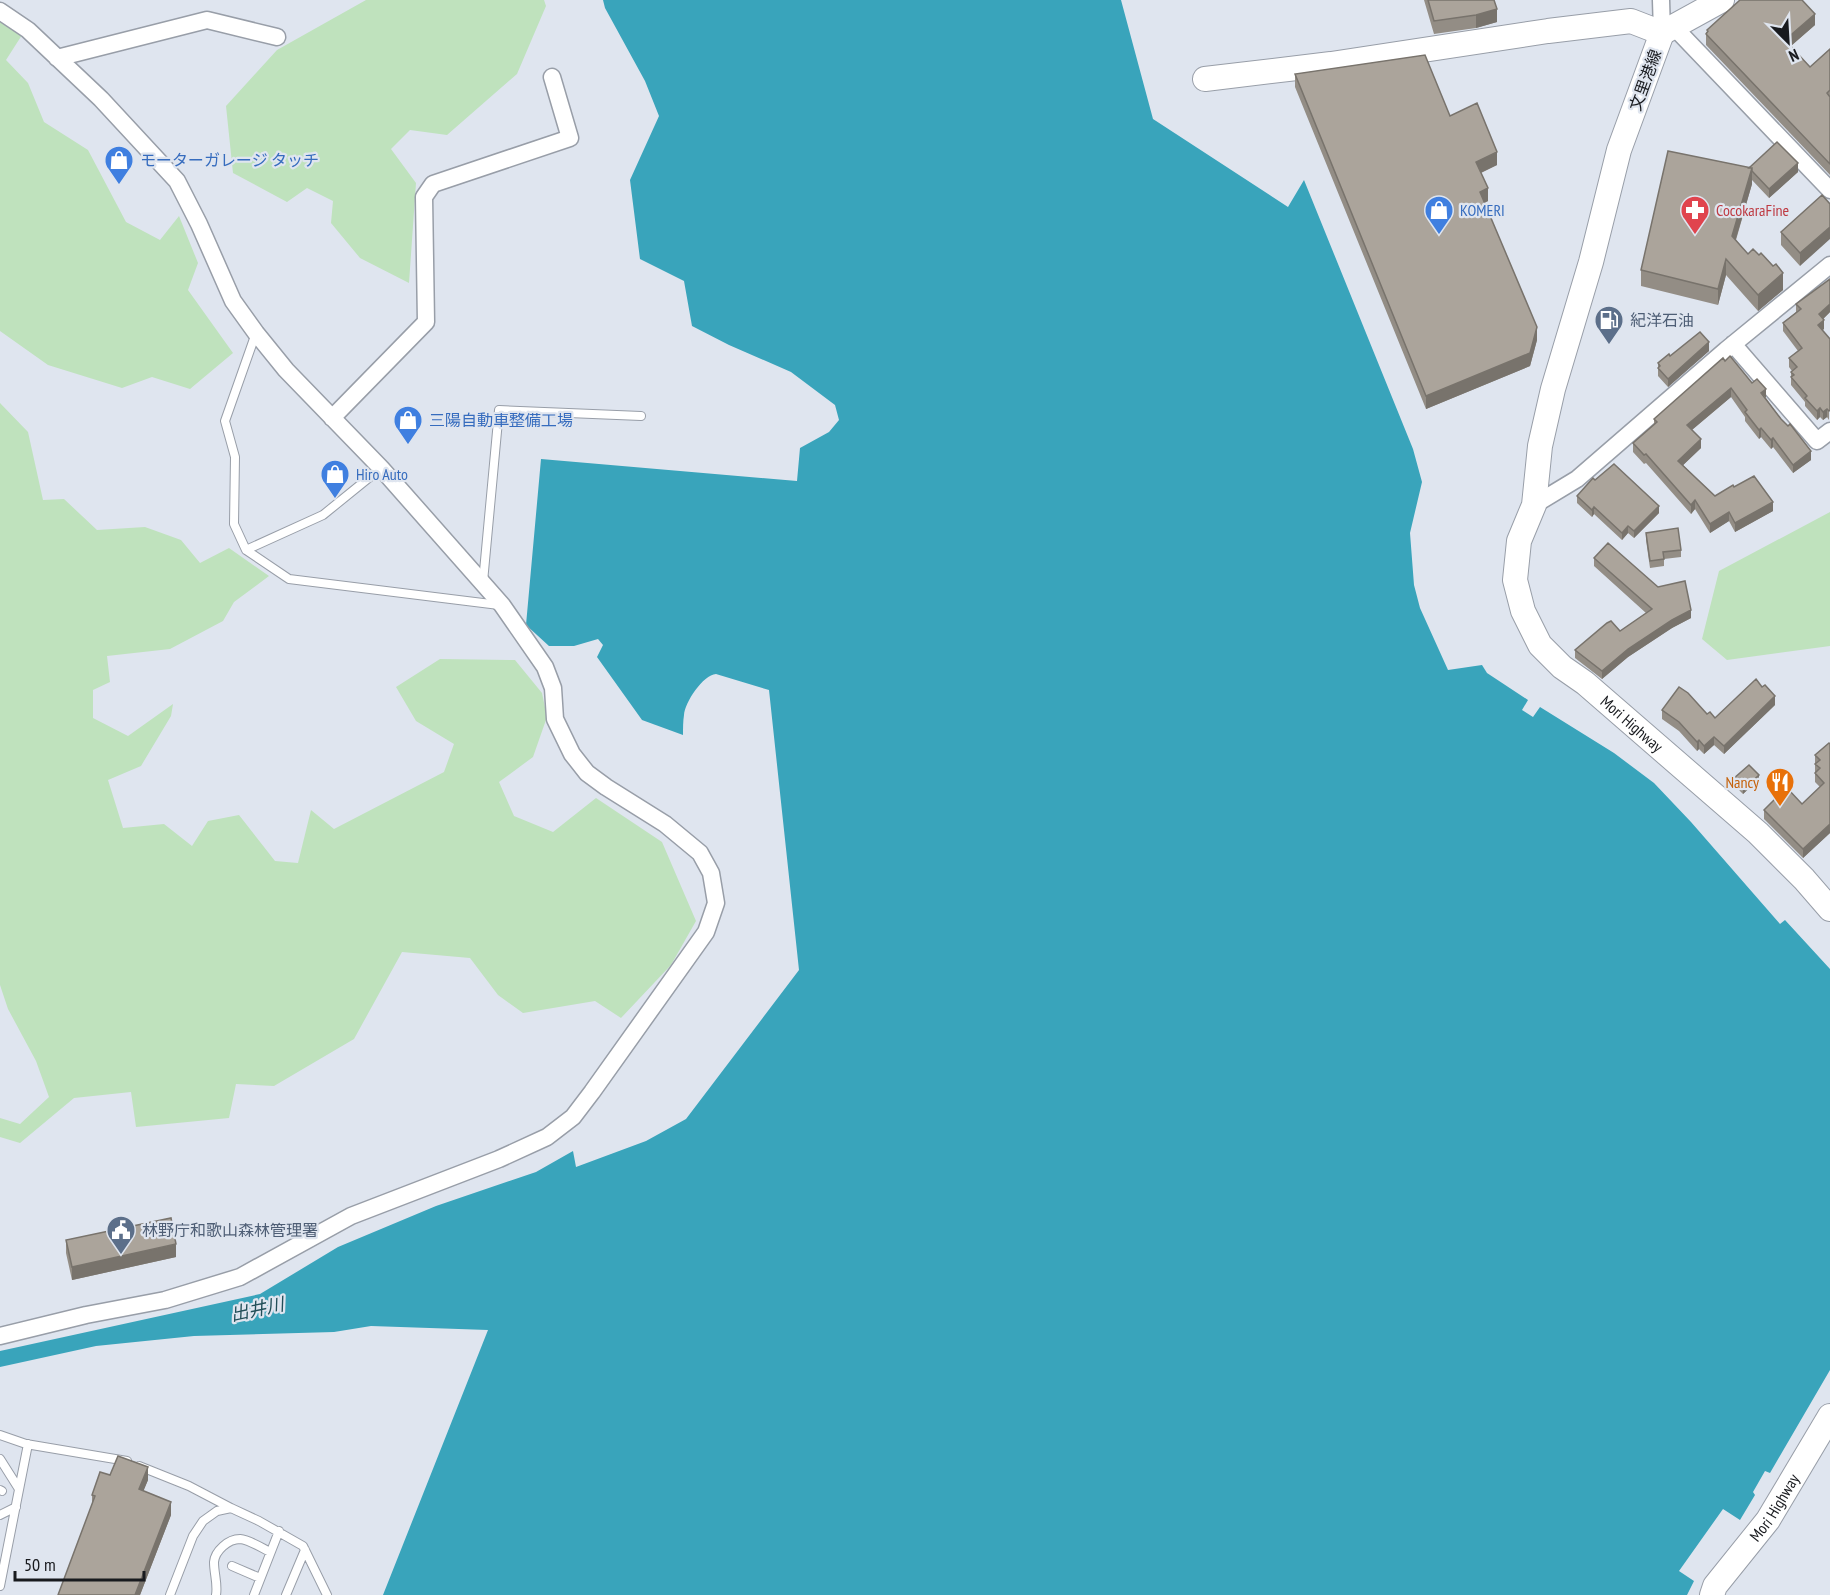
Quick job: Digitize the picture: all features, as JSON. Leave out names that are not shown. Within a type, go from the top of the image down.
[{"type":"main road","points":[[1668,30],[1722,0]]},
{"type":"main road","name":"文里港線","points":[[1205,79],[1331,64],[1630,21],[1668,30],[1619,150],[1591,262],[1553,388],[1540,446],[1534,505]]},
{"type":"main road","name":"Mori Highway","points":[[1534,505],[1519,541],[1515,580],[1523,611],[1540,645],[1562,667],[1585,683],[1758,832],[1830,909]]},
{"type":"main road","name":"Mori Highway","points":[[1712,1595],[1715,1586],[1768,1520],[1830,1416]]},
{"type":"street","points":[[1660,0],[1668,30],[1830,190]]},
{"type":"street","points":[[0,11],[28,30],[101,99],[177,181],[200,224],[233,301],[256,333],[286,370],[381,468],[502,605],[545,667],[553,687],[555,719],[572,754],[587,773],[666,824],[700,853],[711,873],[716,903],[706,932],[592,1092],[573,1117],[547,1137],[499,1159],[351,1216],[240,1277],[165,1300],[86,1315],[0,1336]]},
{"type":"street","points":[[57,58],[207,20],[277,37]]},
{"type":"street","points":[[332,418],[426,322],[424,197],[433,184],[570,138],[552,76]]},
{"type":"street","points":[[1534,505],[1577,479],[1733,344],[1830,265]]},
{"type":"street","points":[[1733,344],[1817,441],[1830,431]]},
{"type":"lane","points":[[256,333],[225,421],[235,457],[234,524],[246,550],[289,579],[502,605]]},
{"type":"lane","points":[[483,583],[499,410],[640,416]]},
{"type":"lane","points":[[246,550],[323,515],[381,468]]},
{"type":"lane","points":[[0,1435],[28,1444],[126,1461],[189,1486],[279,1531],[303,1546],[327,1595]]},
{"type":"lane","points":[[0,1586],[28,1444]]},
{"type":"lane","points":[[0,1459],[19,1489]]},
{"type":"lane","points":[[0,1515],[16,1507]]},
{"type":"lane","points":[[170,1595],[193,1536],[203,1521],[217,1511],[231,1508]]},
{"type":"lane","points":[[254,1595],[279,1531]]},
{"type":"lane","points":[[0,1536],[10,1538]]},
{"type":"lane","points":[[216,1595],[218,1585],[214,1565],[215,1555],[221,1548],[239,1539],[270,1552]]},
{"type":"lane","points":[[286,1595],[305,1550]]},
{"type":"lane","points":[[232,1566],[260,1578]]},
{"type":"green space","points":[[366,0],[544,0],[546,6],[517,74],[447,135],[410,130],[391,149],[416,183],[409,283],[360,258],[331,223],[333,201],[307,188],[287,202],[233,173],[226,106],[277,50]]},
{"type":"green space","points":[[0,20],[22,35],[6,60],[28,83],[44,122],[88,150],[126,222],[160,240],[179,216],[198,263],[188,290],[233,353],[190,389],[152,377],[122,388],[48,365],[0,331]]},
{"type":"green space","points":[[0,403],[28,432],[43,500],[64,499],[97,530],[145,527],[181,540],[200,563],[229,548],[269,576],[234,602],[223,621],[170,649],[107,656],[110,682],[93,690],[93,718],[128,736],[173,704],[171,716],[141,766],[108,780],[123,828],[164,824],[192,846],[208,821],[239,815],[275,861],[298,863],[311,810],[334,829],[444,772],[454,744],[416,721],[396,687],[440,659],[515,660],[542,693],[547,717],[533,757],[499,782],[514,816],[553,832],[596,798],[662,842],[696,921],[671,965],[621,1018],[595,1001],[523,1013],[498,995],[470,958],[402,952],[354,1039],[274,1086],[236,1084],[229,1118],[136,1127],[131,1092],[74,1098],[20,1143],[0,1137],[0,1118],[20,1124],[49,1097],[36,1061],[8,1009],[0,985]]},
{"type":"green space","points":[[1830,512],[1830,646],[1727,660],[1702,639],[1719,571]]},
{"type":"water","name":"出井川","points":[[603,0],[1121,0],[1153,119],[1288,207],[1304,180],[1413,449],[1422,482],[1410,533],[1414,585],[1420,608],[1448,670],[1482,665],[1487,673],[1528,700],[1522,710],[1533,717],[1540,707],[1614,753],[1654,783],[1780,924],[1785,920],[1830,969],[1830,1370],[1770,1473],[1765,1471],[1753,1492],[1755,1495],[1740,1520],[1723,1509],[1679,1571],[1694,1581],[1687,1595],[383,1595],[488,1330],[371,1326],[334,1332],[194,1336],[96,1346],[0,1367],[0,1351],[260,1294],[338,1247],[436,1206],[536,1172],[573,1151],[576,1167],[646,1141],[686,1119],[799,970],[769,690],[716,674],[711,676],[700,684],[688,703],[684,715],[683,735],[642,720],[597,657],[603,645],[598,639],[574,646],[549,646],[526,625],[541,459],[797,481],[800,448],[829,432],[839,420],[835,405],[791,372],[692,326],[684,281],[640,259],[630,180],[659,116],[645,81],[605,8]]},
{"type":"building","points":[[1428,0],[1494,0],[1497,9],[1476,15],[1434,21]]},
{"type":"building","points":[[1740,0],[1802,0],[1815,14],[1785,40],[1810,67],[1830,49],[1830,90],[1827,93],[1830,97],[1830,164],[1706,34],[1707,30]]},
{"type":"building","points":[[1425,55],[1450,116],[1477,103],[1497,152],[1476,162],[1488,188],[1480,192],[1537,327],[1530,353],[1426,396],[1295,74]]},
{"type":"building","points":[[1777,142],[1798,163],[1769,189],[1752,171],[1752,168],[1749,168]]},
{"type":"building","name":"CocokaraFine","points":[[1668,151],[1752,168],[1732,236],[1748,254],[1753,249],[1759,255],[1761,253],[1773,266],[1776,264],[1783,273],[1758,295],[1726,259],[1718,289],[1641,270]]},
{"type":"building","points":[[1822,195],[1830,204],[1830,227],[1800,253],[1781,232]]},
{"type":"building","points":[[1830,279],[1830,304],[1819,314],[1824,320],[1818,325],[1830,339],[1830,410],[1823,412],[1820,408],[1817,411],[1805,398],[1807,396],[1791,377],[1794,375],[1791,372],[1797,367],[1789,358],[1802,348],[1783,323],[1801,309],[1796,304]]},
{"type":"building","points":[[1700,332],[1709,342],[1668,379],[1658,368],[1660,366],[1658,363]]},
{"type":"building","points":[[1730,356],[1752,383],[1757,379],[1766,389],[1761,393],[1781,419],[1788,426],[1790,424],[1811,451],[1793,465],[1773,438],[1771,440],[1761,428],[1759,430],[1731,388],[1687,425],[1701,439],[1678,461],[1715,496],[1754,476],[1773,502],[1735,523],[1729,512],[1710,524],[1695,500],[1691,505],[1646,454],[1644,455],[1633,443],[1657,422],[1654,419],[1723,358],[1725,361]]},
{"type":"building","points":[[1614,464],[1659,506],[1634,531],[1628,526],[1622,533],[1594,507],[1592,510],[1577,496],[1593,478],[1595,480]]},
{"type":"building","points":[[1678,528],[1681,550],[1663,552],[1664,559],[1650,561],[1646,533]]},
{"type":"building","points":[[1608,543],[1658,587],[1685,581],[1691,610],[1628,649],[1602,671],[1575,650],[1607,623],[1611,621],[1620,631],[1652,609],[1594,558]]},
{"type":"building","points":[[1756,679],[1762,687],[1765,685],[1775,696],[1724,746],[1714,737],[1704,746],[1699,740],[1697,742],[1679,722],[1662,710],[1679,687],[1688,693],[1707,714],[1710,712],[1715,718]]},
{"type":"building","points":[[1829,743],[1830,824],[1803,849],[1764,810],[1788,789],[1802,804],[1824,783],[1815,773],[1820,768],[1815,764],[1820,760],[1815,755]]},
{"type":"building","points":[[1749,765],[1759,775],[1743,790],[1733,779]]},
{"type":"building","points":[[171,1218],[176,1244],[72,1267],[66,1240]]},
{"type":"building","points":[[118,1456],[148,1467],[139,1489],[171,1502],[135,1595],[58,1595],[95,1496],[92,1495],[100,1472],[110,1475]]},
{"type":"place","name":"モーターガレージ タッチ","points":[[119,186]]},
{"type":"place","name":"KOMERI","points":[[1439,236]]},
{"type":"place","name":"CocokaraFine","points":[[1695,236]]},
{"type":"place","name":"紀洋石油","points":[[1609,346]]},
{"type":"place","name":"三陽自動車整備工場","points":[[408,446]]},
{"type":"place","name":"Hiro Auto","points":[[335,500]]},
{"type":"place","name":"Nancy","points":[[1780,808]]},
{"type":"place","name":"林野庁和歌山森林管理署","points":[[121,1256]]}]
